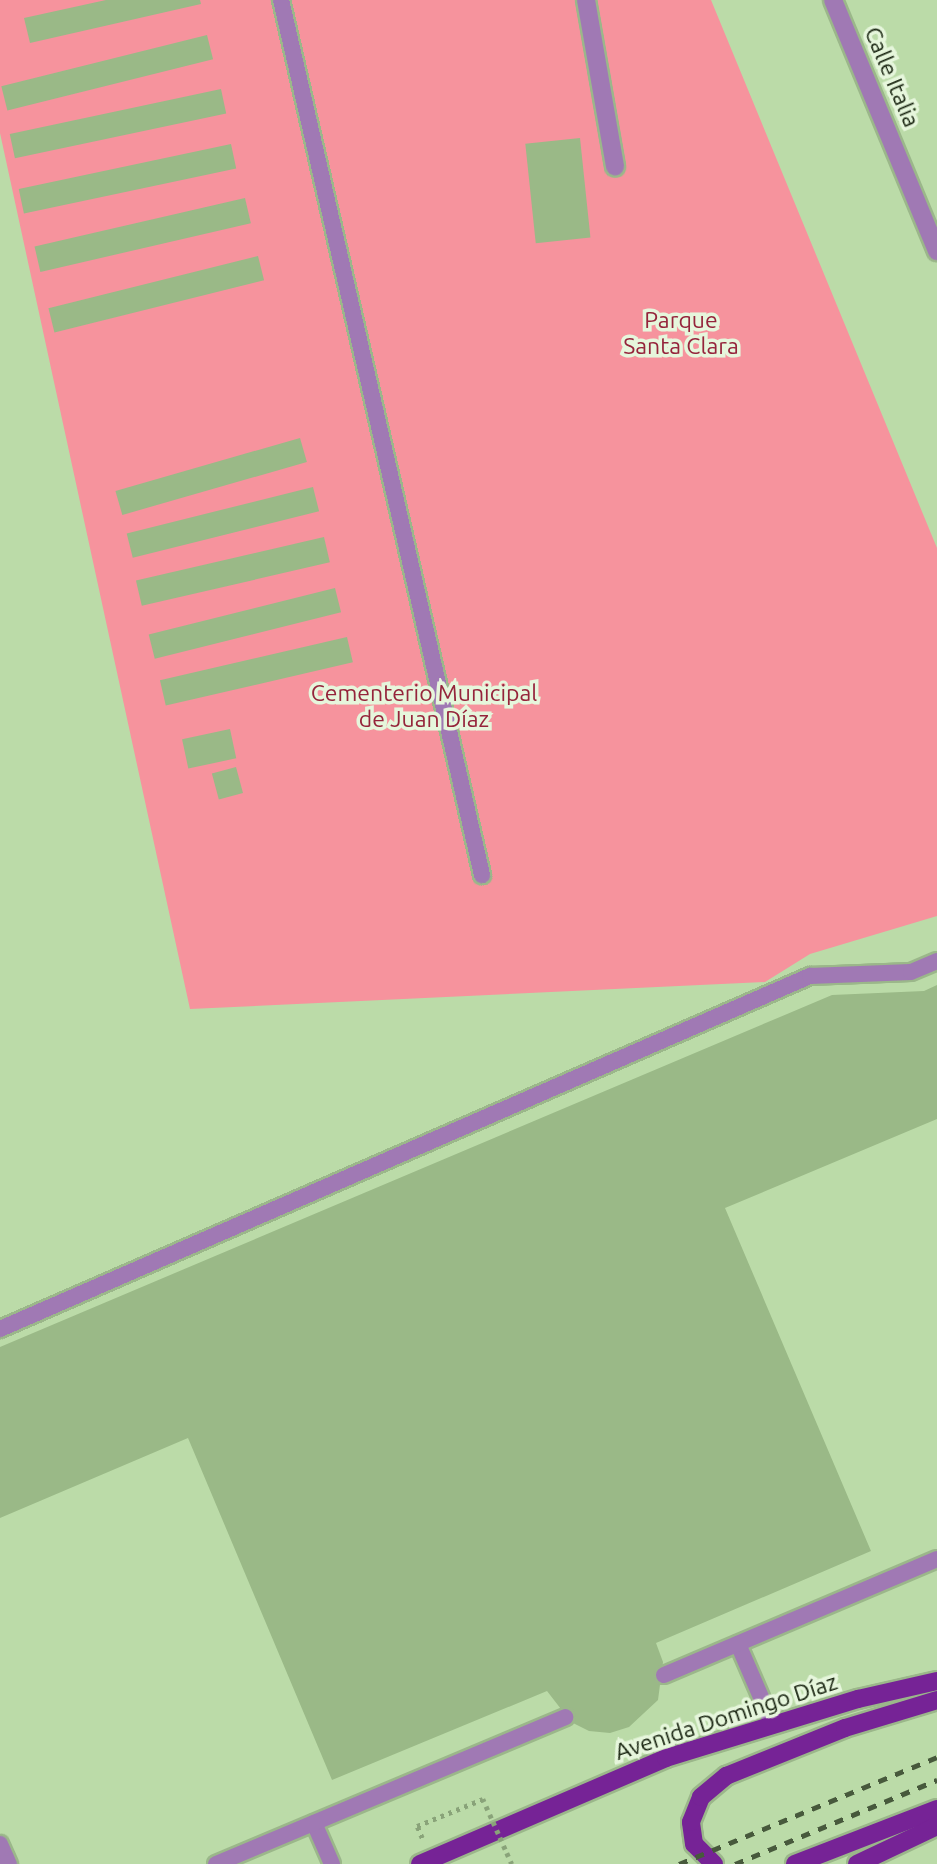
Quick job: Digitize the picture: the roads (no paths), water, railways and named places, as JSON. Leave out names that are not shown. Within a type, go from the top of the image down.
[{"type":"main road","name":"Avenida Domingo Díaz","points":[[420,1864],[666,1758],[937,1681]]},
{"type":"main road","points":[[714,1864],[694,1844],[691,1822],[701,1797],[726,1776],[845,1728],[937,1700]]},
{"type":"main road","points":[[795,1864],[937,1809]]},
{"type":"main road","points":[[858,1864],[937,1826]]},
{"type":"street","points":[[586,0],[615,167]]},
{"type":"street","name":"Calle Italia","points":[[833,0],[937,251]]},
{"type":"lane","points":[[281,0],[482,875]]},
{"type":"lane","points":[[0,1329],[810,976],[911,972],[937,961]]},
{"type":"lane","points":[[664,1675],[937,1559]]},
{"type":"lane","points":[[738,1644],[773,1726]]},
{"type":"lane","points":[[216,1864],[565,1717]]},
{"type":"lane","points":[[314,1823],[332,1864]]},
{"type":"lane","points":[[0,1844],[9,1864]]},
{"type":"railway","points":[[679,1864],[937,1757]]},
{"type":"railway","points":[[735,1864],[937,1780]]},
{"type":"park label","name":"Parque Santa Clara","points":[[681,333]]},
{"type":"park label","name":"Cementerio Municipal de Juan Díaz","points":[[424,706]]}]
